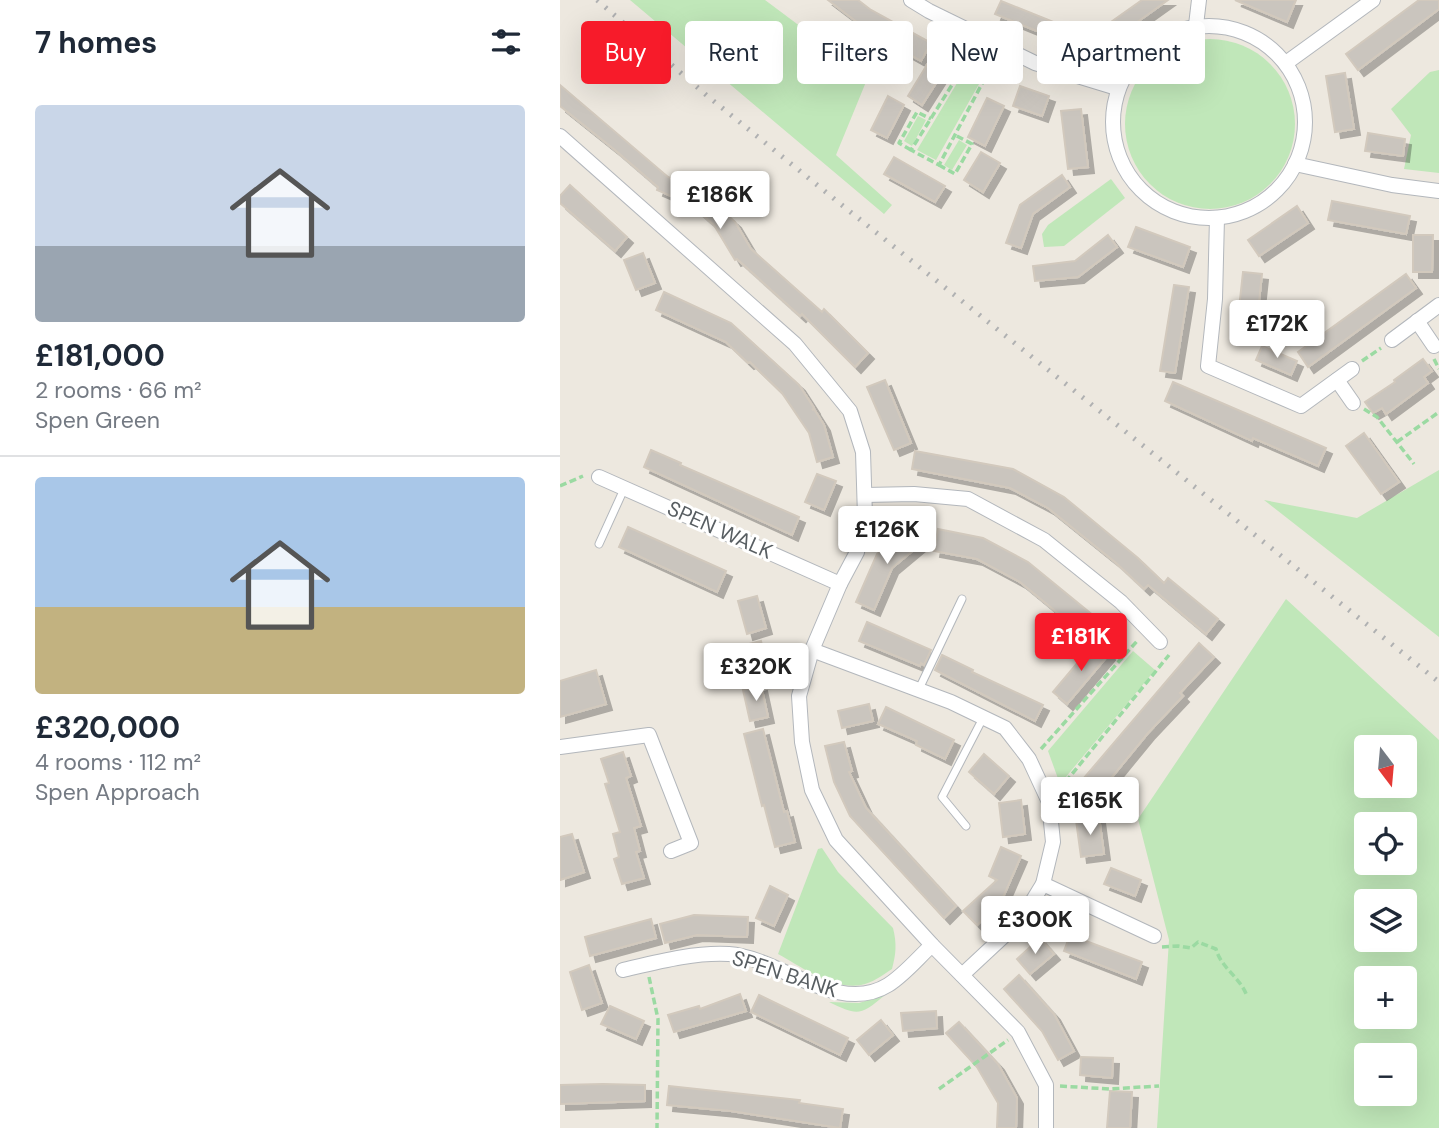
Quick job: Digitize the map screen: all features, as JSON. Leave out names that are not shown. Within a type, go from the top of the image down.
[{"type":"street","points":[[911,0],[949,21]]},
{"type":"street","points":[[1196,21],[1199,0]]},
{"type":"street","points":[[1286,64],[1373,0]]},
{"type":"street","points":[[1119,84],[1111,127],[1121,164],[1145,195],[1179,214],[1217,218],[1241,212],[1264,201],[1282,184],[1296,164],[1304,139],[1305,112],[1299,87],[1286,64],[1261,40],[1230,27],[1205,26]]},
{"type":"street","points":[[1023,57],[1117,88]]},
{"type":"street","points":[[560,136],[795,344],[850,411],[863,452],[865,516],[857,552],[812,650],[799,696],[802,742],[812,790],[836,840],[932,946],[1018,1032],[1046,1085],[1046,1128]]},
{"type":"street","points":[[1296,164],[1392,185],[1439,191]]},
{"type":"street","points":[[1217,218],[1215,299],[1208,366],[1301,406],[1352,369]]},
{"type":"street","points":[[1392,340],[1439,305]]},
{"type":"street","points":[[1417,321],[1434,346]]},
{"type":"street","points":[[1337,380],[1353,402]]},
{"type":"street","name":"SPEN WALK","points":[[599,477],[840,584]]},
{"type":"street","points":[[865,495],[914,494],[968,499],[1044,540],[1103,587],[1160,642]]},
{"type":"street","points":[[812,650],[919,690],[1005,728],[1030,761],[1049,803],[1053,842],[1044,884],[1021,920],[962,975]]},
{"type":"street","points":[[560,747],[649,735],[691,843],[671,851]]},
{"type":"street","points":[[1044,884],[1154,936]]},
{"type":"street","name":"SPEN BANK","points":[[623,970],[681,957],[730,954],[764,963],[846,994],[867,993],[888,985],[932,946]]},
{"type":"lane","points":[[599,544],[625,488]]},
{"type":"lane","points":[[919,690],[962,599]]},
{"type":"lane","points":[[966,826],[942,797],[983,718]]},
{"type":"path","points":[[911,150],[953,84]]},
{"type":"path","points":[[939,165],[982,84]]},
{"type":"path","points":[[930,120],[917,112],[899,143],[955,174],[972,144],[955,135]]},
{"type":"path","points":[[1352,369],[1392,340]]},
{"type":"path","points":[[1353,402],[1377,417],[1414,464]]},
{"type":"path","points":[[1397,442],[1439,412]]},
{"type":"path","points":[[560,486],[584,476],[599,477]]},
{"type":"path","points":[[1030,761],[1147,629]]},
{"type":"path","points":[[1049,803],[1171,653],[1160,642]]},
{"type":"path","points":[[1154,936],[1157,946],[1191,948],[1198,942],[1216,948],[1219,959],[1247,996]]},
{"type":"path","points":[[646,965],[658,1019],[657,1128]]},
{"type":"path","points":[[939,1090],[1018,1032]]},
{"type":"path","points":[[1046,1085],[1109,1089],[1159,1086]]},
{"type":"green space","points":[[630,0],[765,0],[797,24],[797,84],[865,84],[836,155],[892,205],[884,214],[730,84],[783,84],[783,21],[685,21],[685,46],[671,35],[671,21],[655,21]]},
{"type":"green space","points":[[1205,40],[1227,41],[1257,53],[1281,77],[1293,107],[1293,141],[1281,171],[1257,195],[1227,207],[1193,207],[1163,195],[1139,171],[1127,141],[1127,107],[1136,84],[1205,84]]},
{"type":"green space","points":[[1439,70],[1439,173],[1404,169],[1411,135],[1391,109],[1430,72]]},
{"type":"green space","points":[[956,84],[979,84],[936,160],[917,150]]},
{"type":"green space","points":[[918,116],[926,120],[912,146],[904,141]]},
{"type":"green space","points":[[959,140],[967,145],[952,170],[944,165]]},
{"type":"green space","points":[[1111,179],[1125,198],[1064,246],[1044,247],[1042,234],[1048,225]]},
{"type":"green space","points":[[1439,470],[1439,637],[1264,500],[1357,518]]},
{"type":"green space","points":[[1286,599],[1439,740],[1439,1128],[1157,1128],[1169,940],[1138,819]]},
{"type":"green space","points":[[1133,651],[1155,670],[1060,784],[1048,751]]},
{"type":"green space","points":[[822,848],[838,872],[893,928],[896,949],[892,969],[865,984],[850,986],[828,981],[778,954],[818,849]]},
{"type":"green space","points":[[885,995],[870,1007],[858,1012],[829,1002],[859,1003]]},
{"type":"building","points":[[828,0],[858,0],[891,21],[856,21]]},
{"type":"building","points":[[1142,0],[1168,0],[1139,21],[1112,21]]},
{"type":"building","points":[[1235,0],[1296,0],[1287,22]]},
{"type":"building","points":[[1419,0],[1439,0],[1439,9],[1358,70],[1346,54]]},
{"type":"building","points":[[1001,1],[1051,21],[1037,21],[1037,31],[1023,25],[1023,21],[1012,21],[995,14]]},
{"type":"building","points":[[913,33],[927,41],[927,50],[921,61],[913,57]]},
{"type":"building","points":[[927,65],[927,84],[935,84],[922,105],[908,96]]},
{"type":"building","points":[[1345,73],[1354,129],[1335,132],[1326,76]]},
{"type":"building","points":[[560,85],[668,177],[698,189],[735,222],[751,249],[822,312],[824,309],[868,353],[855,367],[802,314],[800,316],[735,260],[714,225],[690,204],[657,190],[658,187],[560,106]]},
{"type":"building","points":[[1020,86],[1049,96],[1042,116],[1013,106]]},
{"type":"building","points":[[888,96],[904,105],[887,138],[871,130]]},
{"type":"building","points":[[987,98],[1004,106],[985,146],[968,137]]},
{"type":"building","points":[[1081,109],[1088,167],[1068,169],[1061,111]]},
{"type":"building","points":[[1368,133],[1405,139],[1403,156],[1365,151]]},
{"type":"building","points":[[981,152],[1000,163],[983,192],[964,180]]},
{"type":"building","points":[[894,157],[945,186],[935,202],[884,174]]},
{"type":"building","points":[[1062,175],[1070,187],[1033,214],[1021,248],[1006,243],[1020,205]]},
{"type":"building","points":[[570,185],[627,237],[615,251],[560,203],[560,196]]},
{"type":"building","points":[[1332,201],[1410,216],[1406,234],[1328,220]]},
{"type":"building","points":[[1297,206],[1308,223],[1259,256],[1248,240]]},
{"type":"building","points":[[1136,227],[1190,247],[1183,267],[1128,247]]},
{"type":"building","points":[[1108,235],[1117,247],[1078,277],[1035,281],[1033,266],[1075,261]]},
{"type":"building","points":[[1413,235],[1433,235],[1432,272],[1413,272]]},
{"type":"building","points":[[643,253],[655,283],[636,290],[624,260]]},
{"type":"building","points":[[1243,272],[1262,274],[1255,338],[1236,336]]},
{"type":"building","points":[[1406,274],[1416,288],[1308,367],[1298,352]]},
{"type":"building","points":[[1174,285],[1189,287],[1175,373],[1160,371]]},
{"type":"building","points":[[664,292],[731,323],[799,385],[814,408],[812,410],[814,409],[824,425],[833,457],[817,462],[809,433],[782,393],[726,342],[656,310]]},
{"type":"building","points":[[1262,346],[1297,361],[1291,375],[1256,360]]},
{"type":"building","points":[[1423,359],[1432,371],[1424,377],[1428,383],[1386,414],[1382,408],[1373,413],[1365,402]]},
{"type":"building","points":[[885,380],[911,443],[894,450],[867,387]]},
{"type":"building","points":[[1173,382],[1326,448],[1318,466],[1253,438],[1252,441],[1165,401]]},
{"type":"building","points":[[1364,433],[1399,482],[1381,494],[1346,446]]},
{"type":"building","points":[[651,450],[799,517],[792,535],[644,467]]},
{"type":"building","points":[[915,451],[1013,469],[1064,497],[1164,583],[1168,578],[1218,619],[1206,634],[1148,585],[1144,589],[1048,508],[1010,488],[912,469]]},
{"type":"building","points":[[817,474],[836,481],[824,510],[805,502]]},
{"type":"building","points":[[910,526],[923,542],[892,568],[874,610],[856,602],[877,554]]},
{"type":"building","points":[[628,527],[726,571],[717,592],[619,547]]},
{"type":"building","points":[[938,529],[983,538],[1028,562],[1100,621],[1087,637],[1020,582],[977,559],[934,551]]},
{"type":"building","points":[[757,596],[766,628],[747,634],[738,601]]},
{"type":"building","points":[[867,622],[931,650],[924,665],[921,663],[920,666],[859,641]]},
{"type":"building","points":[[761,641],[769,673],[749,679],[741,646]]},
{"type":"building","points":[[1095,642],[1109,654],[1067,704],[1053,692]]},
{"type":"building","points":[[1199,643],[1214,657],[1180,693],[1183,696],[1148,733],[1094,799],[1078,785]]},
{"type":"building","points":[[942,655],[1043,705],[1035,721],[935,670]]},
{"type":"building","points":[[596,670],[606,704],[560,717],[560,681]]},
{"type":"building","points":[[761,685],[768,717],[750,721],[743,690]]},
{"type":"building","points":[[869,704],[873,721],[842,728],[838,711]]},
{"type":"building","points":[[886,707],[954,740],[945,759],[916,745],[917,741],[878,724]]},
{"type":"building","points":[[763,729],[784,812],[787,811],[795,842],[775,847],[744,734]]},
{"type":"building","points":[[844,742],[852,771],[849,772],[866,808],[956,906],[944,918],[850,816],[834,782],[825,746]]},
{"type":"building","points":[[623,752],[631,776],[626,778],[641,826],[634,828],[640,851],[636,852],[644,878],[622,884],[614,859],[619,857],[613,834],[620,832],[605,784],[609,783],[601,759]]},
{"type":"building","points":[[984,754],[1009,776],[994,794],[969,772]]},
{"type":"building","points":[[1021,800],[1025,834],[1003,837],[999,803]]},
{"type":"building","points":[[1099,817],[1104,854],[1081,857],[1076,820]]},
{"type":"building","points":[[572,834],[584,872],[560,880],[560,837]]},
{"type":"building","points":[[1001,847],[1021,856],[1001,902],[977,925],[963,911],[997,880],[989,876]]},
{"type":"building","points":[[1111,868],[1141,880],[1135,896],[1104,884]]},
{"type":"building","points":[[770,886],[788,895],[774,926],[756,918]]},
{"type":"building","points":[[694,915],[748,917],[747,937],[697,935],[665,943],[660,924]]},
{"type":"building","points":[[651,919],[656,938],[590,956],[585,937]]},
{"type":"building","points":[[1070,935],[1142,962],[1136,979],[1064,951]]},
{"type":"building","points":[[1040,938],[1054,954],[1030,974],[1017,959]]},
{"type":"building","points":[[589,965],[602,1003],[582,1010],[570,972]]},
{"type":"building","points":[[1019,975],[1054,1014],[1074,1051],[1058,1060],[1042,1031],[1004,989]]},
{"type":"building","points":[[740,994],[746,1011],[674,1032],[668,1015],[699,1006],[700,1009]]},
{"type":"building","points":[[759,995],[848,1038],[840,1055],[751,1012]]},
{"type":"building","points":[[610,1006],[644,1021],[636,1039],[601,1024]]},
{"type":"building","points":[[936,1011],[937,1028],[903,1031],[901,1013]]},
{"type":"building","points":[[881,1020],[893,1035],[869,1055],[857,1040]]},
{"type":"building","points":[[959,1022],[998,1064],[1017,1098],[1016,1128],[997,1128],[998,1103],[977,1067],[946,1033]]},
{"type":"building","points":[[1081,1057],[1113,1058],[1112,1078],[1080,1075]]},
{"type":"building","points":[[560,1085],[645,1085],[645,1101],[560,1104]]},
{"type":"building","points":[[669,1086],[800,1100],[799,1103],[843,1109],[840,1128],[731,1111],[667,1105]]},
{"type":"building","points":[[1110,1091],[1132,1092],[1130,1128],[1107,1128]]},
{"type":"railway","points":[[597,0],[705,94],[843,206],[1439,682]]}]
